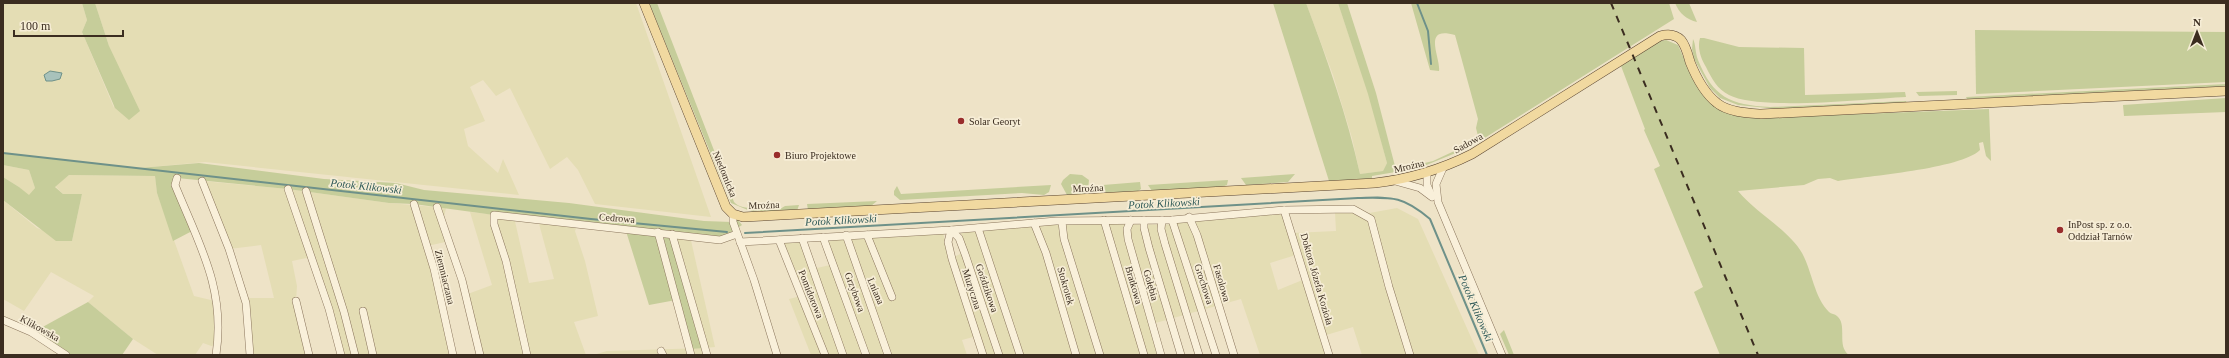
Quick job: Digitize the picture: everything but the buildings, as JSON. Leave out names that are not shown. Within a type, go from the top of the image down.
[{"type":"main road","name":"Niedomicka","points":[[644,3],[726,208],[733,214]]},
{"type":"main road","name":"Sadowa","points":[[1443,168],[1472,154],[1660,36],[1666,34],[1676,36],[1681,40],[1696,76],[1718,104],[1731,109],[1761,114],[2226,91]]},
{"type":"main road","name":"Mroźna","points":[[733,214],[751,218],[1393,181],[1443,168]]},
{"type":"street","points":[[1435,200],[1436,184],[1443,168]]},
{"type":"street","points":[[1428,173],[1436,184]]},
{"type":"street","points":[[1428,173],[1427,185],[1435,200],[1502,355]]},
{"type":"street","points":[[177,178],[175,185],[206,258],[213,282],[218,329],[216,355]]},
{"type":"street","points":[[1393,181],[1420,188],[1435,200]]},
{"type":"street","points":[[202,182],[229,249],[246,303],[250,355]]},
{"type":"street","points":[[288,189],[329,309],[341,355]]},
{"type":"street","points":[[306,191],[344,312],[355,355]]},
{"type":"street","name":"Ziemniaczana","points":[[414,204],[434,269],[454,355]]},
{"type":"street","name":"Ziemniaczana","points":[[437,207],[462,280],[480,355]]},
{"type":"street","points":[[740,242],[951,230],[1034,223],[1104,220],[1172,220],[1284,210],[1353,209],[1372,219],[1389,287],[1410,355]]},
{"type":"street","name":"Doktora Józefa Kozioła","points":[[1284,210],[1329,355]]},
{"type":"street","name":"Niedomicka","points":[[733,214],[732,221],[777,355]]},
{"type":"street","name":"Cedrowa","points":[[527,355],[506,261],[494,224],[494,215],[720,240],[737,234]]},
{"type":"street","name":"Fasolowa","points":[[1190,218],[1197,235],[1234,355]]},
{"type":"street","name":"Bratkowa","points":[[1104,220],[1144,355]]},
{"type":"street","name":"Gołębia","points":[[1131,220],[1127,229],[1128,239],[1161,355]]},
{"type":"street","name":"Gołębia","points":[[1144,220],[1144,228],[1149,248],[1181,355]]},
{"type":"street","points":[[1162,220],[1161,229],[1165,244],[1199,355]]},
{"type":"street","name":"Grochowa","points":[[1172,220],[1216,355]]},
{"type":"street","name":"Stokrotek","points":[[1062,222],[1064,239],[1100,355]]},
{"type":"street","name":"Stokrotek","points":[[1034,223],[1046,253],[1076,355]]},
{"type":"street","name":"Goździkowa","points":[[978,228],[1020,355]]},
{"type":"street","name":"Goździkowa","points":[[951,230],[959,238],[999,355]]},
{"type":"street","name":"Muzyczna","points":[[951,230],[948,242],[952,259],[983,355]]},
{"type":"street","points":[[658,232],[692,355]]},
{"type":"street","points":[[672,234],[707,355]]},
{"type":"street","name":"Lniana","points":[[846,235],[888,355]]},
{"type":"street","points":[[868,235],[892,297]]},
{"type":"street","name":"Grzybowa","points":[[823,237],[866,355]]},
{"type":"street","name":"Pomidorowa","points":[[802,238],[843,355]]},
{"type":"street","name":"Pomidorowa","points":[[779,240],[825,355]]},
{"type":"street","points":[[296,300],[309,355]]},
{"type":"street","points":[[363,311],[373,355]]},
{"type":"street","name":"Klikowska","points":[[3,320],[31,332],[66,355]]},
{"type":"shaded area","points":[[3,3],[82,3],[87,20],[82,32],[114,108],[109,46],[95,3],[636,3],[711,217],[595,204],[578,170],[567,157],[550,169],[510,88],[496,96],[483,80],[470,87],[485,121],[464,129],[468,146],[498,173],[503,159],[519,195],[205,162],[139,168],[3,153]]},
{"type":"shaded area","points":[[1306,3],[1338,3],[1369,94],[1387,163],[1383,171],[1360,174],[1352,138],[1333,75]]},
{"type":"shaded area","points":[[3,165],[29,170],[35,188],[29,196],[19,187],[3,177]]},
{"type":"shaded area","points":[[69,175],[155,176],[157,193],[194,296],[215,301],[217,348],[203,343],[195,355],[158,355],[133,339],[88,302],[94,296],[51,272],[24,311],[3,299],[3,200],[37,228],[72,241],[82,194],[63,194],[55,186]]},
{"type":"shaded area","points":[[202,181],[288,189],[389,203],[446,208],[443,222],[450,241],[427,246],[453,355],[341,355],[311,257],[292,261],[297,286],[296,301],[309,355],[250,355],[244,298],[274,298],[261,245],[229,249]]},
{"type":"shaded area","points":[[1397,208],[1418,219],[1479,355],[1362,355],[1353,327],[1323,336],[1329,355],[1260,355],[1241,299],[1152,324],[1161,355],[983,355],[977,336],[962,340],[967,355],[888,355],[887,353],[878,355],[811,355],[789,299],[801,296],[780,241],[801,240],[813,269],[834,264],[828,240],[943,233],[950,259],[966,251],[961,232],[1055,223],[1166,225],[1170,224],[1172,220],[1276,213],[1283,216],[1293,233],[1336,231],[1335,212],[1353,212],[1364,214]],"holes":[[[1299,254],[1305,279],[1278,290],[1270,263]]]},
{"type":"shaded area","points":[[470,212],[514,217],[529,283],[554,279],[538,220],[578,224],[575,231],[585,261],[598,316],[574,322],[586,355],[480,355],[465,295],[492,285]]},
{"type":"shaded area","points":[[672,234],[690,236],[715,347],[705,348]]},
{"type":"shaded area","points":[[705,348],[707,355],[593,355],[607,351]]},
{"type":"green space","points":[[82,3],[95,3],[109,46],[140,111],[129,120],[115,108],[82,32],[87,20]]},
{"type":"green space","points":[[649,3],[657,3],[734,202],[738,205],[750,208],[780,209],[785,206],[799,205],[797,211],[755,213],[731,203]]},
{"type":"green space","points":[[1273,3],[1306,3],[1336,87],[1360,174],[1383,171],[1387,163],[1368,94],[1338,3],[1347,3],[1376,93],[1396,170],[1433,161],[1465,146],[1468,148],[1419,168],[1372,176],[1372,179],[1329,181]]},
{"type":"green space","points":[[1411,3],[1669,3],[1674,19],[1475,144],[1473,141],[1478,136],[1476,128],[1478,119],[1455,35],[1445,33],[1438,35],[1435,44],[1439,71],[1430,70]]},
{"type":"green space","points":[[1675,3],[1689,3],[1697,22],[1684,16]]},
{"type":"green space","points":[[1975,30],[2226,32],[2226,82],[1976,94]]},
{"type":"green space","points":[[1700,38],[1739,47],[1804,48],[1805,95],[1905,92],[1906,97],[1814,103],[1744,100],[1725,93],[1710,76],[1701,57],[1699,49]]},
{"type":"green space","points":[[1693,39],[1696,55],[1710,83],[1725,97],[1744,104],[1770,107],[1906,101],[1907,103],[1777,109],[1738,105],[1720,98],[1710,88],[1694,59],[1692,49]]},
{"type":"green space","points":[[1666,40],[1678,45],[1693,79],[1703,94],[1756,118],[1989,109],[1991,161],[1986,156],[1983,142],[1979,143],[1980,150],[1970,157],[1934,167],[1838,181],[1830,178],[1818,179],[1804,185],[1738,191],[1754,207],[1781,229],[1802,253],[1820,299],[1829,312],[1836,315],[1840,320],[1842,325],[1843,346],[1849,355],[1720,355],[1694,292],[1703,287],[1654,169],[1660,166],[1644,130],[1645,129],[1621,66],[1660,41]]},
{"type":"green space","points":[[2226,84],[2226,87],[1967,99],[1966,97]]},
{"type":"green space","points":[[1957,91],[1957,95],[1919,96],[1916,92]]},
{"type":"green space","points":[[2226,98],[2226,112],[2124,116],[2123,105]]},
{"type":"green space","points":[[3,153],[139,168],[199,163],[324,179],[396,183],[424,190],[569,203],[704,221],[732,222],[733,214],[742,225],[727,235],[727,239],[672,234],[705,348],[690,349],[676,300],[649,305],[625,228],[494,215],[414,204],[389,203],[288,189],[177,178],[175,185],[194,230],[173,241],[157,193],[155,176],[69,175],[55,187],[63,194],[82,194],[72,241],[56,241],[3,200],[3,177],[29,195],[35,188],[29,170],[3,165]]},
{"type":"green space","points":[[1070,174],[1082,175],[1089,180],[1088,190],[1084,194],[1067,195],[1061,184]]},
{"type":"green space","points":[[1295,174],[1288,182],[1246,185],[1241,178]]},
{"type":"green space","points":[[1228,180],[1227,185],[1222,187],[1152,191],[1148,185]]},
{"type":"green space","points":[[1140,182],[1141,189],[1138,191],[1106,193],[1103,185]]},
{"type":"green space","points":[[1051,185],[1049,192],[1044,195],[1022,193],[900,200],[894,195],[894,191],[897,186],[901,194]]},
{"type":"green space","points":[[877,201],[871,206],[808,210],[807,204]]},
{"type":"green space","points":[[88,302],[133,339],[122,355],[66,355],[38,337],[39,329]]},
{"type":"green space","points":[[1504,330],[1514,355],[1509,355],[1500,334]]},
{"type":"water","points":[[50,71],[62,73],[60,79],[46,81],[44,75]]},
{"type":"waterway","points":[[1417,3],[1428,31],[1431,64]]},
{"type":"waterway","name":"Potok Klikowski","points":[[3,153],[591,219],[727,232]]},
{"type":"waterway","name":"Potok Klikowski","points":[[745,233],[1358,198],[1389,198],[1405,202],[1421,211],[1430,219],[1487,355]]},
{"type":"railway","points":[[1611,3],[1758,355]]},
{"type":"place","name":"Solar Georyt","points":[[961,121]]},
{"type":"place","name":"Biuro Projektowe","points":[[777,155]]},
{"type":"place","name":"InPost sp. z o.o. Oddział Tarnów","points":[[2060,230]]}]
